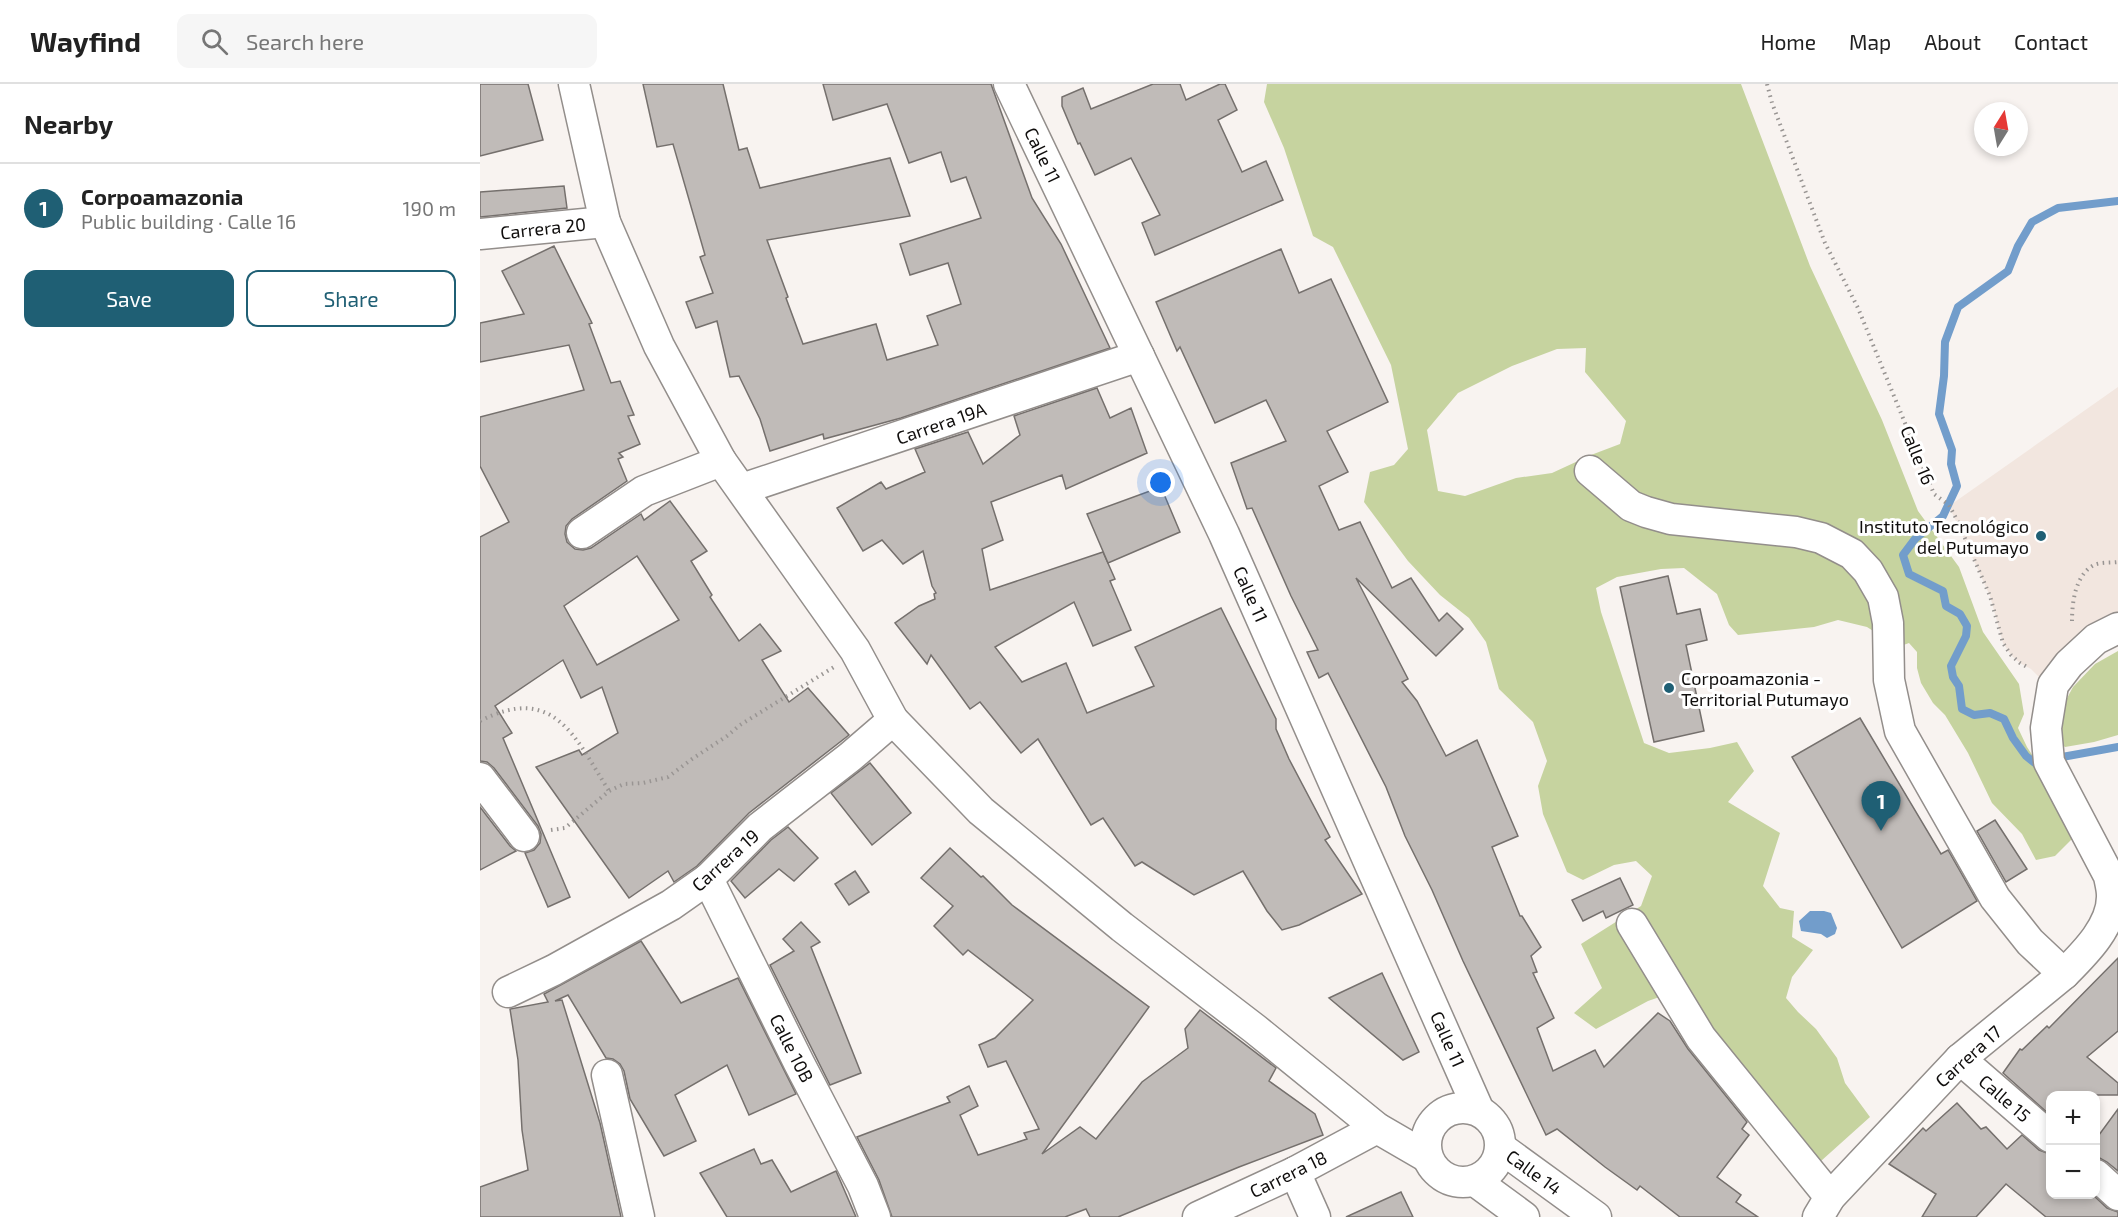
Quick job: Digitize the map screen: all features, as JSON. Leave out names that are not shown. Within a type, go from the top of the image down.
[{"type":"street","points":[[574,84],[605,222],[659,346],[721,461],[855,650],[893,720],[981,812],[1122,927],[1255,1029],[1377,1128],[1427,1157]]},
{"type":"street","name":"Calle 11","points":[[1009,84],[1224,534],[1479,1111]]},
{"type":"street","name":"Carrera 20","points":[[480,234],[605,222]]},
{"type":"street","name":"Carrera 19A","points":[[742,489],[1139,356]]},
{"type":"street","points":[[582,533],[644,491],[721,461]]},
{"type":"street","points":[[1590,471],[1630,506],[1646,512],[1671,519],[1796,532],[1821,538],[1852,554],[1868,571],[1883,597],[1888,623],[1889,680],[1900,731],[1995,898],[2030,942],[2064,974]]},
{"type":"street","points":[[2115,895],[2109,876],[2049,762],[2046,728],[2053,685],[2069,664],[2096,639],[2118,627]]},
{"type":"street","name":"Carrera 19","points":[[508,992],[554,970],[662,911],[708,879],[760,827],[850,757],[893,720]]},
{"type":"street","points":[[480,778],[524,836]]},
{"type":"street","name":"Calle 10B","points":[[708,879],[863,1186],[875,1217]]},
{"type":"street","name":"Carrera 17","points":[[1824,1207],[1960,1059],[2079,960],[2104,927],[2115,895]]},
{"type":"street","points":[[1632,924],[1701,1038],[1824,1207]]},
{"type":"street","name":"Calle 15","points":[[1960,1059],[2046,1134]]},
{"type":"street","points":[[607,1075],[639,1217]]},
{"type":"street","points":[[1465,1107],[1479,1111],[1492,1120],[1499,1133],[1501,1148],[1497,1162],[1488,1173],[1475,1181],[1460,1182],[1446,1179],[1434,1170],[1427,1157],[1425,1142],[1429,1128],[1438,1116],[1451,1109],[1465,1107]]},
{"type":"street","name":"Carrera 18","points":[[1198,1217],[1295,1172],[1377,1128]]},
{"type":"street","name":"Calle 14","points":[[1501,1148],[1596,1217]]},
{"type":"street","points":[[1295,1172],[1315,1217]]},
{"type":"street","points":[[2100,1179],[2118,1195]]},
{"type":"street","points":[[1475,1181],[1524,1217]]},
{"type":"path","name":"Calle 16","points":[[1767,84],[1772,103],[1825,243],[1858,308],[1934,494],[1949,505],[1957,520],[1990,596],[2003,643],[2020,663],[2031,669],[2043,681],[2053,685]]},
{"type":"path","points":[[2080,654],[2073,637],[2072,603],[2083,576],[2094,565],[2118,562]]},
{"type":"path","points":[[524,836],[565,828],[609,791],[624,784],[642,783],[668,777],[740,725],[830,670],[855,650]]},
{"type":"path","points":[[480,721],[505,710],[525,708],[550,712],[573,734],[609,791]]},
{"type":"shaded area","name":"Instituto Tecnológico del Putumayo","points":[[2118,387],[2118,627],[2043,681],[2011,655],[2003,643],[1990,596],[1949,506]]},
{"type":"green space","points":[[1267,84],[1741,84],[1810,266],[1882,420],[1918,511],[1959,567],[1983,632],[2019,684],[2024,714],[2018,728],[2027,747],[2048,779],[2073,838],[2055,856],[2036,860],[2022,834],[1992,803],[1968,753],[1945,715],[1933,703],[1921,683],[1917,668],[1917,652],[1909,643],[1898,647],[1867,627],[1838,620],[1814,627],[1738,635],[1729,625],[1717,594],[1684,568],[1661,569],[1617,577],[1596,588],[1601,612],[1644,743],[1669,753],[1737,742],[1754,771],[1728,802],[1780,833],[1763,886],[1780,908],[1794,911],[1792,937],[1813,950],[1792,977],[1786,998],[1816,1029],[1837,1058],[1845,1083],[1870,1117],[1821,1161],[1804,1150],[1677,991],[1648,1001],[1596,1029],[1574,1013],[1602,988],[1581,944],[1641,906],[1652,876],[1636,861],[1614,865],[1583,880],[1567,872],[1543,814],[1538,786],[1547,761],[1533,722],[1499,689],[1486,642],[1469,618],[1440,595],[1408,561],[1364,502],[1370,472],[1394,465],[1408,449],[1391,365],[1333,247],[1313,236],[1284,148],[1264,102]],"holes":[[[1586,348],[1585,372],[1626,421],[1620,444],[1552,473],[1516,478],[1465,496],[1438,491],[1427,430],[1458,393],[1512,366],[1557,349]]]},
{"type":"green space","points":[[2118,651],[2118,735],[2065,747],[2058,741],[2057,717],[2073,687],[2095,664]]},
{"type":"water","points":[[1810,911],[1831,913],[1837,928],[1835,934],[1827,938],[1821,934],[1801,931],[1799,921]]},
{"type":"building","points":[[480,84],[528,84],[543,140],[480,156]]},
{"type":"building","points":[[643,84],[723,84],[739,150],[747,148],[760,188],[890,158],[910,216],[767,240],[803,344],[876,324],[887,360],[938,345],[927,316],[961,304],[948,263],[910,275],[900,244],[981,218],[966,177],[951,182],[941,152],[909,163],[887,104],[833,120],[823,84],[991,84],[1032,198],[1061,244],[1110,348],[901,418],[824,439],[823,434],[770,451],[760,419],[739,376],[730,377],[717,321],[696,328],[686,302],[713,293],[700,257],[705,255],[673,144],[657,147]]},
{"type":"building","points":[[1153,84],[1180,84],[1186,100],[1220,84],[1225,84],[1237,110],[1218,120],[1242,172],[1266,161],[1283,200],[1155,255],[1142,223],[1160,215],[1131,158],[1095,175],[1080,143],[1078,144],[1062,106],[1062,97],[1083,88],[1091,109]]},
{"type":"building","points":[[564,186],[567,208],[480,217],[480,192]]},
{"type":"building","points":[[554,246],[592,323],[589,324],[611,383],[620,381],[634,415],[628,416],[640,444],[619,453],[623,457],[618,459],[627,481],[572,519],[566,526],[567,542],[575,549],[591,548],[641,514],[644,520],[670,501],[707,551],[691,561],[712,595],[710,597],[739,641],[760,624],[781,651],[762,660],[789,702],[808,688],[849,735],[749,813],[697,866],[674,882],[668,871],[629,898],[536,767],[579,750],[582,755],[618,733],[602,687],[581,698],[563,660],[495,706],[512,733],[503,738],[570,897],[548,907],[525,853],[534,850],[540,843],[541,834],[538,826],[494,768],[487,762],[480,761],[480,537],[509,522],[480,466],[480,417],[584,390],[569,345],[480,362],[480,323],[524,314],[502,271]],"holes":[[[637,556],[679,620],[597,665],[564,606]]]},
{"type":"building","points":[[1281,249],[1299,293],[1331,279],[1388,402],[1327,431],[1348,472],[1319,486],[1339,530],[1360,522],[1392,588],[1411,578],[1439,621],[1447,613],[1463,629],[1436,656],[1356,578],[1408,679],[1402,682],[1417,701],[1446,756],[1477,740],[1518,836],[1492,847],[1520,916],[1541,947],[1531,956],[1537,972],[1533,973],[1554,1018],[1537,1028],[1553,1071],[1595,1050],[1604,1067],[1658,1013],[1670,1021],[1688,1049],[1747,1122],[1742,1129],[1749,1135],[1717,1177],[1741,1195],[1736,1202],[1758,1217],[1680,1217],[1640,1186],[1637,1190],[1557,1129],[1546,1135],[1405,836],[1386,787],[1328,673],[1319,678],[1307,652],[1318,650],[1252,508],[1247,509],[1231,463],[1286,441],[1266,400],[1215,423],[1180,347],[1177,351],[1156,302]]},
{"type":"building","points":[[1097,388],[1110,418],[1131,408],[1147,453],[1066,489],[1062,475],[991,502],[1003,540],[982,549],[990,590],[1103,552],[1115,579],[1110,581],[1131,630],[1093,646],[1074,602],[995,647],[1022,682],[1066,663],[1087,713],[1154,686],[1135,647],[1221,608],[1276,719],[1276,729],[1289,759],[1330,837],[1325,840],[1362,894],[1299,925],[1282,930],[1267,911],[1243,871],[1194,895],[1142,862],[1135,866],[1103,818],[1091,825],[1038,739],[1021,753],[980,702],[970,709],[931,655],[927,664],[895,623],[919,606],[935,599],[934,594],[936,593],[923,551],[903,564],[882,540],[863,551],[837,508],[881,482],[886,489],[925,472],[915,449],[968,432],[983,464],[1020,435],[1014,416]]},
{"type":"building","points":[[1161,487],[1180,532],[1108,563],[1087,514]]},
{"type":"building","name":"Corpoamazonia - Territorial Putumayo","points":[[1668,576],[1677,614],[1700,609],[1707,640],[1686,645],[1704,731],[1654,742],[1620,587]]},
{"type":"building","points":[[1860,718],[1941,854],[1948,850],[1977,901],[1902,948],[1792,757]]},
{"type":"building","points":[[870,763],[911,813],[872,845],[831,793]]},
{"type":"building","points":[[480,807],[516,851],[480,870]]},
{"type":"building","points":[[1995,820],[2027,869],[2006,882],[1977,831]]},
{"type":"building","points":[[788,827],[818,858],[794,881],[779,869],[745,898],[731,881],[771,840]]},
{"type":"building","points":[[950,848],[1012,905],[1149,1007],[1042,1154],[1080,1127],[1096,1139],[1142,1082],[1188,1048],[1185,1029],[1200,1010],[1276,1068],[1269,1081],[1315,1114],[1323,1135],[1118,1217],[1090,1217],[1086,1209],[1065,1217],[892,1217],[879,1180],[857,1137],[950,1102],[947,1097],[969,1086],[978,1106],[960,1115],[978,1155],[1027,1139],[1024,1133],[1039,1129],[1006,1061],[988,1067],[979,1045],[995,1038],[1033,1000],[968,950],[963,955],[934,926],[953,906],[921,878]]},
{"type":"building","points":[[855,871],[869,892],[849,905],[835,884]]},
{"type":"building","points":[[1620,878],[1633,905],[1606,918],[1603,911],[1583,921],[1572,900]]},
{"type":"building","points":[[801,922],[820,942],[811,947],[861,1073],[830,1085],[770,965],[794,951],[783,939]]},
{"type":"building","points":[[641,941],[681,1003],[738,978],[796,1094],[749,1115],[727,1065],[675,1095],[696,1141],[664,1156],[630,1099],[624,1071],[620,1064],[613,1059],[606,1058],[568,995],[555,1001],[562,1000],[600,1123],[621,1217],[480,1217],[480,1187],[528,1170],[522,1130],[518,1060],[510,1009],[548,1002],[544,994]]},
{"type":"building","points":[[2118,958],[2118,1031],[2087,1057],[2118,1083],[2118,1095],[2100,1095],[2100,1091],[2046,1091],[2046,1111],[2003,1073],[2020,1049],[2022,1050],[2047,1026],[2049,1028]]},
{"type":"building","points":[[1382,973],[1419,1052],[1403,1060],[1329,998]]},
{"type":"building","points":[[1957,1103],[1981,1129],[1986,1127],[2007,1149],[2022,1135],[2039,1150],[2046,1153],[2046,1199],[2097,1199],[2107,1208],[2118,1212],[2118,1217],[2046,1217],[2006,1184],[1976,1217],[1922,1217],[1936,1194],[1889,1164],[1923,1128],[1926,1131]]},
{"type":"building","points":[[2118,1109],[2118,1171],[2100,1158],[2100,1134]]},
{"type":"building","points":[[754,1149],[761,1164],[772,1160],[791,1192],[836,1171],[856,1217],[727,1217],[700,1173]]},
{"type":"building","points":[[1401,1192],[1413,1217],[1346,1217]]},
{"type":"waterway","points":[[2036,764],[2026,756],[2013,738],[2004,719],[1990,713],[1974,715],[1962,709],[1959,686],[1953,677],[1951,666],[1966,636],[1967,626],[1960,614],[1946,606],[1943,591],[1909,574],[1903,555],[1915,539],[1943,516],[1957,486],[1951,464],[1952,450],[1939,414],[1944,376],[1945,342],[1958,307],[2008,271],[2018,246],[2032,222],[2058,208],[2118,201]]},
{"type":"waterway","points":[[2062,757],[2118,747]]},
{"type":"place","name":"Instituto Tecnológico del Putumayo","points":[[2041,536]]},
{"type":"place","name":"Corpoamazonia - Territorial Putumayo","points":[[1669,688]]},
{"type":"place","name":"Corpoamazonia","points":[[1881,831]]}]
